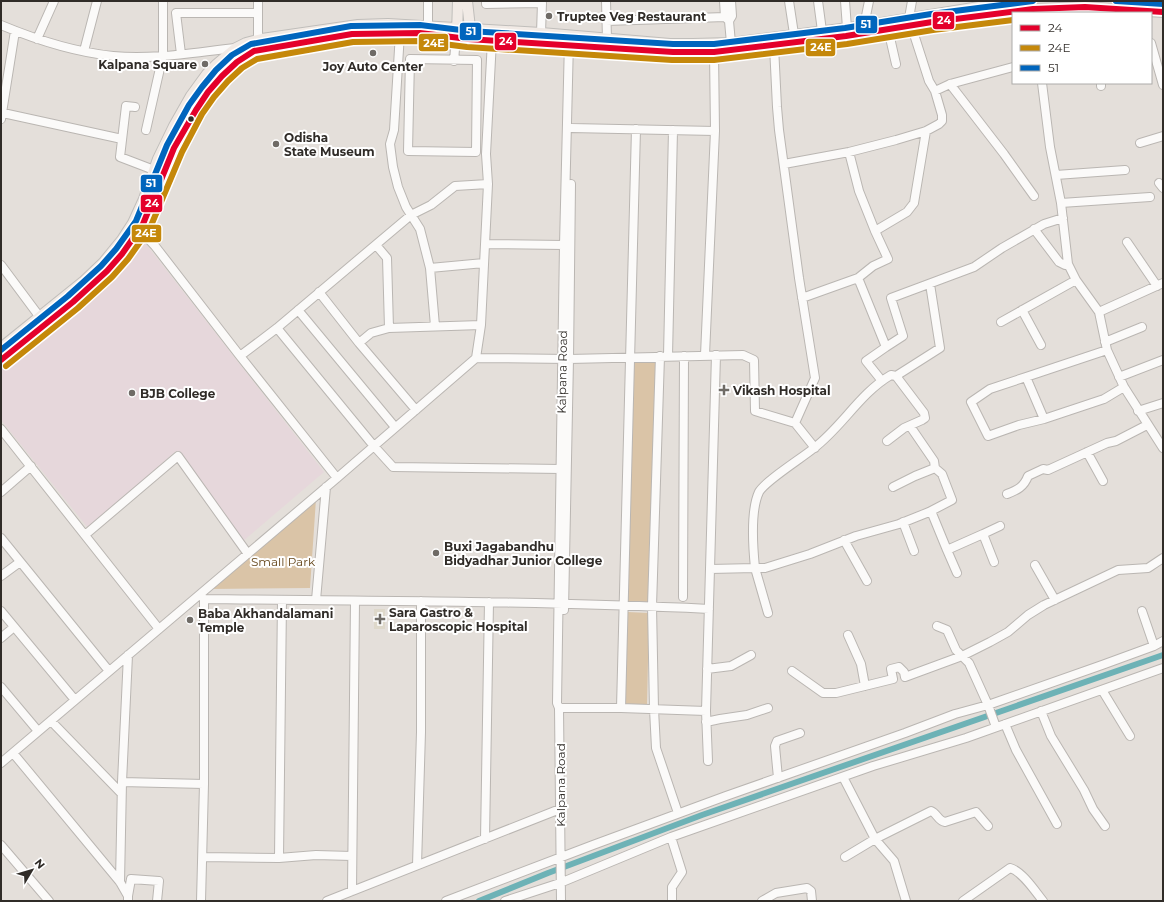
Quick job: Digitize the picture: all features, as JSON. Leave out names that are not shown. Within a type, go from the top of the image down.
[{"type":"main road","points":[[931,18],[971,5],[1015,1]]},
{"type":"main road","points":[[1134,1],[1163,3]]},
{"type":"main road","points":[[441,28],[454,16],[462,5]]},
{"type":"main road","points":[[462,5],[493,35],[541,33],[572,40],[607,39],[685,44],[732,43],[794,34],[931,18],[1012,12]]},
{"type":"main road","points":[[457,33],[462,5]]},
{"type":"main road","points":[[462,5],[469,33]]},
{"type":"main road","points":[[1019,12],[1069,7],[1163,12]]},
{"type":"main road","points":[[1,360],[96,282],[125,252],[188,122],[207,93],[233,64],[242,57],[254,51],[352,34],[469,33],[572,40],[673,52],[714,52],[774,46],[846,36],[888,29],[910,21]]},
{"type":"main road","points":[[1,348],[83,282],[104,262],[122,240],[137,227],[154,170],[174,126],[191,96],[207,74],[236,48],[246,43],[258,40],[358,25],[428,26],[457,33]]},
{"type":"street","points":[[37,39],[54,1]]},
{"type":"street","points":[[84,51],[97,1]]},
{"type":"street","points":[[146,130],[163,55],[163,1]]},
{"type":"street","points":[[258,1],[258,40]]},
{"type":"street","points":[[428,1],[428,26]]},
{"type":"street","points":[[486,1],[486,4],[542,2],[541,33]]},
{"type":"street","points":[[606,1],[607,39]]},
{"type":"street","points":[[724,1],[732,43]]},
{"type":"street","points":[[606,21],[727,19],[732,16],[731,1]]},
{"type":"street","points":[[789,1],[794,34]]},
{"type":"street","points":[[818,1],[822,31]]},
{"type":"street","points":[[845,1],[847,28]]},
{"type":"street","points":[[864,26],[869,1]]},
{"type":"street","points":[[784,164],[849,152],[896,140],[926,131],[942,121],[942,115],[935,91],[929,81],[910,21],[912,1]]},
{"type":"street","points":[[181,54],[176,13],[258,13]]},
{"type":"street","points":[[1,25],[37,39],[84,51],[114,56],[181,54],[236,48],[242,57]]},
{"type":"street","points":[[888,29],[896,64]]},
{"type":"street","points":[[15,31],[2,116],[122,139]]},
{"type":"street","points":[[400,33],[394,130],[390,144],[393,167],[398,187],[406,207],[420,229],[430,268],[435,326]]},
{"type":"street","points":[[454,61],[457,33]]},
{"type":"street","points":[[1,762],[159,629],[202,597],[248,554],[476,358],[481,325],[488,184],[486,154],[493,35]]},
{"type":"street","name":"Kalpana Road","points":[[560,880],[559,708],[557,702],[561,604],[572,40]]},
{"type":"street","name":"Kalpana Road","points":[[561,604],[561,469],[566,359],[564,245],[572,40]]},
{"type":"street","points":[[774,46],[777,106],[784,164],[802,298],[816,378],[795,423]]},
{"type":"street","points":[[1152,47],[1163,85]]},
{"type":"street","points":[[705,356],[715,131],[714,52]]},
{"type":"street","points":[[410,59],[454,61],[477,60],[476,152],[408,151],[410,59]]},
{"type":"street","points":[[935,91],[950,84],[1012,67]]},
{"type":"street","points":[[950,84],[1034,196]]},
{"type":"street","points":[[1042,84],[1050,147],[1061,203],[1068,264],[1076,280],[1099,312],[1106,346],[1124,387],[1138,412],[1163,448]]},
{"type":"street","points":[[135,107],[126,106],[120,157],[154,170]]},
{"type":"street","points":[[571,128],[715,131]]},
{"type":"street","points":[[621,708],[636,129]]},
{"type":"street","points":[[673,130],[652,606],[656,748],[678,813]]},
{"type":"street","points":[[875,231],[907,212],[914,203],[926,131]]},
{"type":"street","points":[[1140,144],[1163,136]]},
{"type":"street","points":[[802,298],[858,278],[873,266],[888,259],[859,191],[849,152]]},
{"type":"street","points":[[1056,175],[1125,170]]},
{"type":"street","points":[[240,356],[277,328],[411,215],[431,205],[455,186],[488,184]]},
{"type":"street","points":[[1061,203],[1150,197]]},
{"type":"street","points":[[882,381],[866,361],[903,336],[891,298],[974,267],[1034,229],[1062,218]]},
{"type":"street","points":[[137,227],[155,246],[337,478]]},
{"type":"street","points":[[1034,229],[1059,262],[1065,265],[1068,264]]},
{"type":"street","points":[[1099,312],[1160,285],[1127,242]]},
{"type":"street","points":[[485,244],[564,245]]},
{"type":"street","points":[[376,245],[387,258],[389,328]]},
{"type":"street","points":[[430,268],[484,263]]},
{"type":"street","points":[[1,265],[39,316]]},
{"type":"street","points":[[858,278],[886,347]]},
{"type":"street","points":[[1001,322],[1076,280]]},
{"type":"street","points":[[768,613],[754,568],[752,544],[754,510],[759,492],[772,480],[815,448],[834,430],[867,394],[882,381],[891,375],[896,376],[940,348],[930,284]]},
{"type":"street","points":[[319,292],[359,343],[416,410]]},
{"type":"street","points":[[298,310],[395,427]]},
{"type":"street","points":[[1022,310],[1041,345]]},
{"type":"street","points":[[359,343],[371,333],[389,328],[481,325]]},
{"type":"street","points":[[1124,387],[1104,399],[988,436],[971,402],[990,389],[1026,377],[1106,346],[1142,327]]},
{"type":"street","points":[[277,328],[373,445],[393,467],[561,469]]},
{"type":"street","points":[[708,761],[706,712],[716,355]]},
{"type":"street","points":[[476,358],[566,359],[744,355],[754,360],[755,411],[795,423],[815,448]]},
{"type":"street","points":[[683,597],[684,356]]},
{"type":"street","points":[[1119,377],[1163,360]]},
{"type":"street","points":[[887,441],[904,428],[925,418],[924,413],[896,376]]},
{"type":"street","points":[[1026,377],[1044,419]]},
{"type":"street","points":[[1138,412],[1163,403]]},
{"type":"street","points":[[1007,494],[1020,488],[1026,483],[1028,476],[1043,469],[1048,470],[1107,443],[1116,441],[1147,425]]},
{"type":"street","points":[[710,569],[765,568],[810,554],[844,540],[903,522],[952,500],[942,474],[935,468],[934,461],[910,426]]},
{"type":"street","points":[[1,429],[159,629]]},
{"type":"street","points":[[1087,452],[1102,481]]},
{"type":"street","points":[[85,535],[178,456],[248,554]]},
{"type":"street","points":[[1,492],[31,466]]},
{"type":"street","points":[[893,487],[935,468]]},
{"type":"street","points":[[316,600],[326,487]]},
{"type":"street","points":[[931,510],[957,573]]},
{"type":"street","points":[[903,522],[914,551]]},
{"type":"street","points":[[947,550],[1000,526]]},
{"type":"street","points":[[983,534],[994,562]]},
{"type":"street","points":[[1,538],[109,671]]},
{"type":"street","points":[[844,540],[867,581]]},
{"type":"street","points":[[792,671],[823,693],[836,693],[893,678],[891,669],[899,667],[904,672],[905,676],[962,656],[1008,632],[1028,615],[1055,600],[1118,570],[1148,568],[1163,558]]},
{"type":"street","points":[[1,576],[20,562]]},
{"type":"street","points":[[1036,565],[1055,600]]},
{"type":"street","points":[[202,597],[282,600],[624,605],[709,609]]},
{"type":"street","points":[[201,901],[204,784],[202,597]]},
{"type":"street","points":[[279,858],[282,600]]},
{"type":"street","points":[[352,891],[355,601]]},
{"type":"street","points":[[417,865],[421,732],[421,601]]},
{"type":"street","points":[[485,839],[489,602]]},
{"type":"street","points":[[1,611],[75,700]]},
{"type":"street","points":[[1142,612],[1154,646]]},
{"type":"street","points":[[937,626],[946,630],[956,650],[969,663],[995,724]]},
{"type":"street","points":[[1,638],[14,628]]},
{"type":"street","points":[[848,635],[860,664],[866,686]]},
{"type":"street","points":[[446,901],[560,860],[678,813],[955,714],[989,708],[1154,646],[1163,641]]},
{"type":"street","points":[[120,882],[122,782],[128,655]]},
{"type":"street","points":[[707,669],[731,666],[751,656]]},
{"type":"street","points":[[505,901],[671,837],[904,756],[966,738],[995,724],[1004,724],[1163,668]]},
{"type":"street","points":[[1,687],[38,731]]},
{"type":"street","points":[[1102,690],[1130,736]]},
{"type":"street","points":[[559,708],[621,708],[706,712]]},
{"type":"street","points":[[706,722],[748,715],[768,708]]},
{"type":"street","points":[[1041,711],[1051,736],[1081,785],[1093,810],[1105,826]]},
{"type":"street","points":[[51,720],[122,793]]},
{"type":"street","points":[[1004,724],[1016,750],[1057,824]]},
{"type":"street","points":[[778,778],[775,746],[778,741],[800,733]]},
{"type":"street","points":[[13,753],[120,882],[128,899]]},
{"type":"street","points":[[843,777],[875,839],[894,861],[905,900]]},
{"type":"street","points":[[122,782],[204,784]]},
{"type":"street","points":[[327,901],[560,809]]},
{"type":"street","points":[[845,858],[875,839],[931,811],[945,822],[976,812],[988,826]]},
{"type":"street","points":[[671,837],[682,872],[672,887],[672,901]]},
{"type":"street","points":[[1,845],[49,901]]},
{"type":"street","points":[[203,857],[279,858],[316,855],[352,856]]},
{"type":"street","points":[[963,901],[1010,868],[1018,871],[1043,901]]},
{"type":"street","points":[[128,899],[131,879],[159,881],[157,901]]},
{"type":"street","points":[[558,901],[560,880]]},
{"type":"street","points":[[560,880],[562,890],[561,901]]},
{"type":"street","points":[[762,901],[776,893],[807,888],[811,891],[812,901]]},
{"type":"shaded area","name":"BJB College","points":[[142,239],[324,472],[242,542],[176,451],[88,528],[1,420],[1,365],[112,273]]},
{"type":"shaded area","name":"Sara Gastro & Laparoscopic Hospital","points":[[374,609],[385,609],[385,629],[374,629]]},
{"type":"green space","points":[[633,362],[656,363],[649,604],[627,603]]},
{"type":"green space","name":"Small Park","points":[[316,499],[310,588],[209,589]]},
{"type":"green space","points":[[627,612],[649,613],[647,706],[625,705]]},
{"type":"waterway","points":[[479,901],[548,873],[702,815],[1163,655]]},
{"type":"transit line","name":"51","points":[[1,350],[68,296],[101,266],[116,249],[136,221],[167,145],[189,105],[216,70],[232,55],[251,44],[351,26],[420,25],[469,31],[673,44],[714,44],[845,28],[931,14],[1033,1]]},
{"type":"transit line","name":"51","points":[[1116,1],[1163,4]]},
{"type":"transit line","name":"24","points":[[1,360],[73,302],[107,271],[122,254],[143,224],[174,148],[196,110],[208,92],[222,76],[237,62],[254,51],[352,34],[420,33],[468,39],[673,52],[714,52],[846,36],[932,22],[1033,9],[1085,7],[1163,12]]},
{"type":"transit line","name":"24E","points":[[6,366],[78,308],[112,277],[128,259],[150,228],[182,152],[202,114],[228,81],[242,68],[257,59],[353,42],[420,41],[467,47],[672,60],[714,60],[847,44],[933,30],[1012,20]]},
{"type":"place","name":"Truptee Veg Restaurant","points":[[549,16]]},
{"type":"place","name":"Joy Auto Center","points":[[373,53]]},
{"type":"place","name":"Kalpana Square","points":[[205,64]]},
{"type":"place","name":"Odisha State Museum","points":[[276,144]]},
{"type":"place","name":"Vikash Hospital","points":[[724,390]]},
{"type":"place","name":"BJB College","points":[[132,393]]},
{"type":"place","name":"Buxi Jagabandhu Bidyadhar Junior College","points":[[436,553]]},
{"type":"place","name":"Sara Gastro & Laparoscopic Hospital","points":[[380,619]]},
{"type":"place","name":"Baba Akhandalamani Temple","points":[[190,620]]}]
